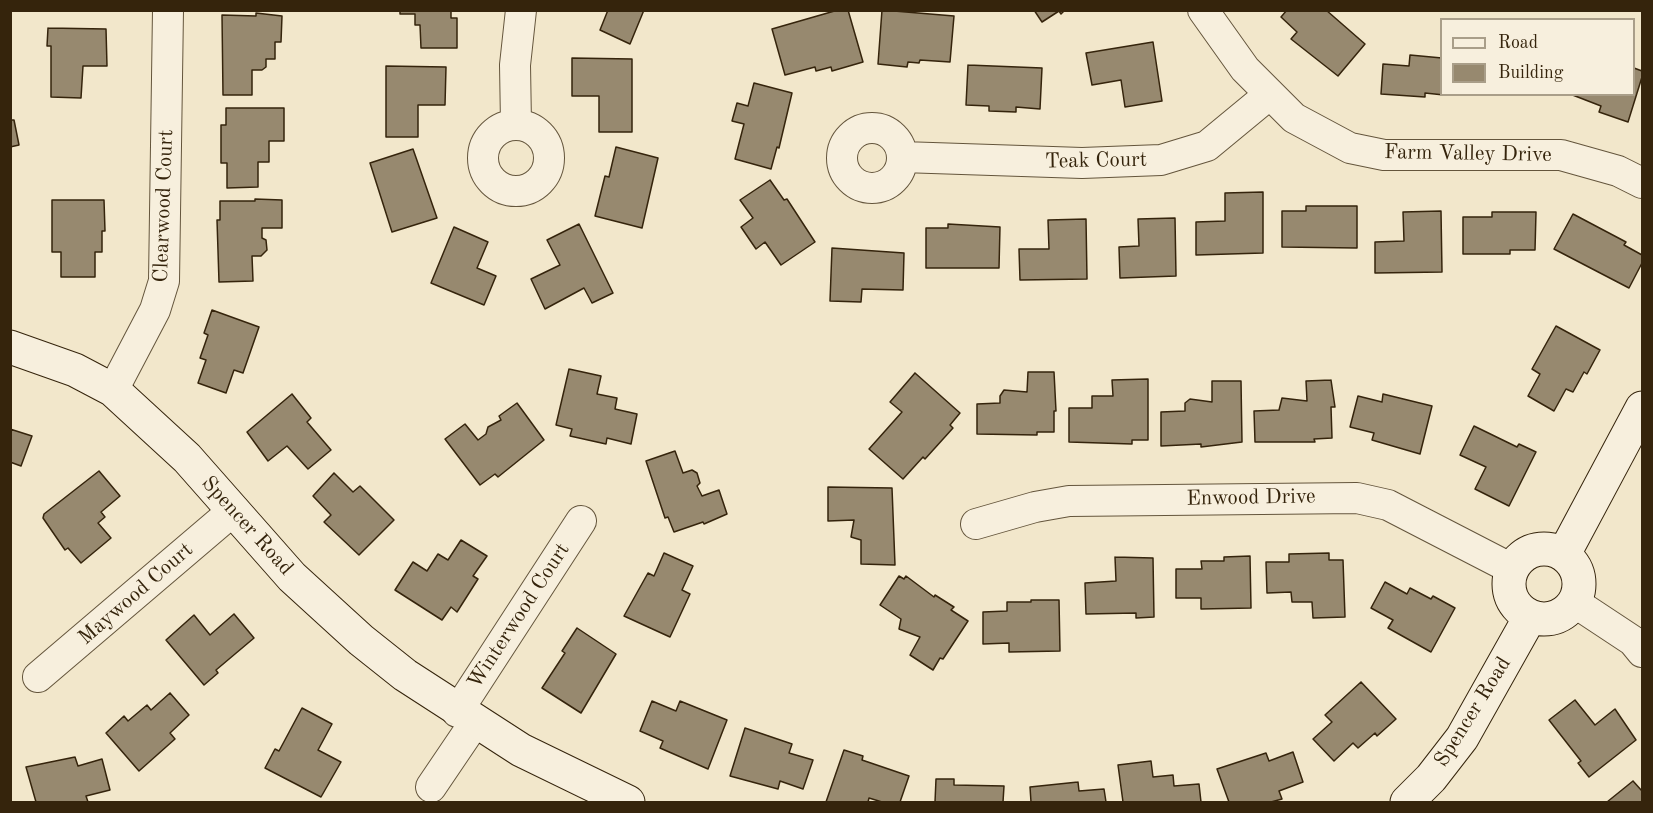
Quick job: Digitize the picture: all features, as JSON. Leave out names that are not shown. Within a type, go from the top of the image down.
[{"type":"main road","name":"Spencer Road","points":[[10,347],[75,370],[113,390],[179,450],[292,577],[361,640],[466,717],[520,750],[628,802]]},
{"type":"main road","points":[[1564,554],[1642,408]]},
{"type":"main road","points":[[1540,549],[1564,554],[1572,562],[1580,582],[1574,602],[1560,616],[1540,619],[1530,617],[1521,611],[1509,592],[1512,569],[1528,552],[1540,549]]},
{"type":"main road","name":"Spencer Road","points":[[1407,802],[1431,778],[1462,738],[1530,617]]},
{"type":"street","name":"Clearwood Court","points":[[113,390],[155,310],[164,281],[168,10]]},
{"type":"street","points":[[516,124],[516,64],[521,10]]},
{"type":"street","name":"Farm Valley Drive","points":[[1203,10],[1245,69],[1294,118],[1350,148],[1384,155],[1405,156],[1561,155],[1618,171],[1642,183]]},
{"type":"street","name":"Teak Court","points":[[902,157],[1082,163],[1161,160],[1207,146],[1270,94]]},
{"type":"street","name":"Enwood Drive","points":[[976,524],[1035,507],[1069,501],[1357,498],[1388,505],[1512,569]]},
{"type":"street","name":"Maywood Court","points":[[38,677],[234,510]]},
{"type":"street","name":"Winterwood Court","points":[[466,717],[581,521]]},
{"type":"street","points":[[1574,602],[1634,641],[1642,652]]},
{"type":"street","points":[[431,787],[466,717]]},
{"type":"building","points":[[400,10],[451,10],[451,18],[457,18],[457,48],[421,48],[420,25],[415,25],[415,14],[400,14]]},
{"type":"building","points":[[608,10],[644,10],[630,44],[600,30]]},
{"type":"building","points":[[838,10],[848,10],[863,62],[832,71],[831,67],[816,71],[815,67],[785,75],[772,29]]},
{"type":"building","points":[[882,10],[954,16],[950,62],[920,60],[919,63],[908,62],[907,67],[878,64]]},
{"type":"building","points":[[1034,10],[1065,10],[1061,14],[1059,11],[1042,22]]},
{"type":"building","points":[[1287,10],[1326,10],[1365,44],[1338,76],[1291,39],[1297,32],[1281,17]]},
{"type":"building","points":[[256,13],[282,16],[281,42],[275,42],[275,59],[266,59],[266,67],[262,70],[252,70],[252,95],[223,95],[222,15],[256,16]]},
{"type":"building","points":[[48,28],[106,29],[107,66],[83,66],[81,98],[51,97],[51,46],[47,46]]},
{"type":"building","points":[[1153,42],[1162,101],[1125,107],[1121,80],[1092,85],[1086,53]]},
{"type":"building","points":[[1410,55],[1440,58],[1440,95],[1425,93],[1425,97],[1381,94],[1383,64],[1409,66]]},
{"type":"building","points":[[572,58],[632,59],[632,132],[599,132],[599,96],[572,96]]},
{"type":"building","points":[[968,65],[1042,68],[1040,109],[1016,107],[1016,112],[989,111],[989,106],[966,105]]},
{"type":"building","points":[[386,66],[446,67],[445,105],[418,105],[418,137],[386,137]]},
{"type":"building","points":[[1635,68],[1642,71],[1628,122],[1599,112],[1601,106],[1575,96],[1635,96]]},
{"type":"building","points":[[754,83],[792,93],[779,148],[777,147],[771,169],[735,159],[744,124],[732,121],[737,103],[748,106]]},
{"type":"building","points":[[226,108],[284,108],[284,141],[269,141],[269,162],[258,162],[258,187],[227,188],[227,163],[221,163],[221,125],[226,125]]},
{"type":"building","points":[[10,120],[14,120],[19,145],[10,147]]},
{"type":"building","points":[[616,147],[658,158],[642,228],[595,216],[605,176],[609,177]]},
{"type":"building","points":[[413,149],[437,218],[392,232],[370,163]]},
{"type":"building","points":[[770,180],[784,200],[787,199],[815,242],[781,265],[765,242],[756,249],[741,227],[753,218],[740,200]]},
{"type":"building","points":[[1263,192],[1263,253],[1196,255],[1196,222],[1225,221],[1225,193]]},
{"type":"building","points":[[255,199],[282,200],[282,228],[262,228],[262,238],[266,240],[267,250],[261,256],[252,256],[253,281],[219,282],[217,220],[220,220],[220,201],[255,201]]},
{"type":"building","points":[[52,200],[104,200],[105,231],[102,231],[102,252],[95,252],[95,277],[61,277],[61,252],[52,252]]},
{"type":"building","points":[[1306,206],[1357,206],[1357,248],[1282,247],[1282,211],[1306,211]]},
{"type":"building","points":[[1441,211],[1442,272],[1375,273],[1375,242],[1404,241],[1403,212]]},
{"type":"building","points":[[1492,212],[1536,212],[1535,250],[1510,250],[1510,254],[1463,254],[1463,217],[1492,217]]},
{"type":"building","points":[[1573,214],[1626,242],[1624,245],[1642,255],[1642,263],[1629,288],[1554,249]]},
{"type":"building","points":[[1175,218],[1176,276],[1120,278],[1119,247],[1139,246],[1138,219]]},
{"type":"building","points":[[1086,219],[1087,279],[1020,280],[1019,249],[1049,249],[1048,220]]},
{"type":"building","points":[[579,224],[613,293],[592,303],[584,288],[545,309],[531,279],[560,265],[547,240]]},
{"type":"building","points":[[948,224],[1000,227],[999,268],[926,268],[926,228],[948,228]]},
{"type":"building","points":[[454,227],[488,242],[477,268],[496,276],[484,305],[431,283]]},
{"type":"building","points":[[832,248],[904,253],[903,290],[862,289],[861,302],[830,301]]},
{"type":"building","points":[[212,310],[259,327],[243,373],[234,370],[226,393],[198,383],[206,360],[200,358],[208,335],[204,333]]},
{"type":"building","points":[[1556,326],[1600,350],[1587,374],[1584,372],[1573,392],[1566,389],[1554,411],[1528,396],[1540,374],[1532,369]]},
{"type":"building","points":[[569,369],[601,376],[597,394],[617,398],[615,409],[637,414],[631,444],[607,438],[606,444],[570,436],[572,429],[556,425]]},
{"type":"building","points":[[1028,372],[1054,372],[1056,411],[1054,411],[1054,432],[1037,432],[1037,435],[977,434],[977,404],[1000,403],[1000,396],[1004,390],[1027,392]]},
{"type":"building","points":[[915,373],[960,413],[950,425],[953,428],[903,479],[869,449],[902,412],[890,402]]},
{"type":"building","points":[[1148,379],[1148,440],[1132,440],[1132,444],[1069,442],[1069,408],[1092,408],[1092,396],[1113,396],[1112,380]]},
{"type":"building","points":[[1331,380],[1335,407],[1331,407],[1332,438],[1314,439],[1315,442],[1255,442],[1254,411],[1279,410],[1282,398],[1307,401],[1306,381]]},
{"type":"building","points":[[1212,381],[1241,381],[1242,442],[1201,447],[1201,444],[1161,446],[1161,412],[1185,411],[1185,403],[1190,399],[1212,402]]},
{"type":"building","points":[[292,394],[311,418],[307,422],[331,450],[308,469],[287,446],[268,461],[247,432]]},
{"type":"building","points":[[1383,394],[1432,406],[1420,454],[1372,440],[1374,433],[1350,427],[1358,396],[1382,402]]},
{"type":"building","points":[[517,403],[544,440],[498,477],[495,474],[480,485],[445,439],[465,424],[478,440],[486,434],[488,427],[501,420],[499,416]]},
{"type":"building","points":[[1474,426],[1517,447],[1519,444],[1536,452],[1509,506],[1475,489],[1486,467],[1460,455]]},
{"type":"building","points":[[10,429],[32,436],[21,466],[10,462]]},
{"type":"building","points":[[675,451],[683,473],[692,470],[697,473],[700,483],[697,486],[702,496],[719,490],[727,514],[704,524],[703,522],[674,532],[668,517],[665,518],[646,461]]},
{"type":"building","points":[[99,471],[120,496],[101,512],[105,517],[98,523],[111,538],[81,563],[68,548],[65,550],[43,518],[44,514]]},
{"type":"building","points":[[334,473],[353,492],[360,486],[394,520],[359,555],[324,522],[331,515],[313,496]]},
{"type":"building","points":[[828,487],[892,488],[895,565],[861,564],[861,540],[851,537],[854,520],[828,521]]},
{"type":"building","points":[[461,540],[487,556],[473,576],[478,579],[457,612],[451,607],[442,620],[395,590],[413,562],[427,571],[438,554],[448,560]]},
{"type":"building","points":[[664,553],[693,566],[682,590],[690,594],[670,637],[624,616],[648,573],[654,576]]},
{"type":"building","points":[[1329,553],[1329,560],[1343,560],[1345,617],[1313,618],[1312,602],[1292,602],[1291,592],[1267,593],[1266,562],[1289,562],[1289,554]]},
{"type":"building","points":[[1250,556],[1251,608],[1201,609],[1201,598],[1176,598],[1176,569],[1202,569],[1201,561],[1224,561],[1224,557]]},
{"type":"building","points":[[1115,557],[1153,558],[1154,617],[1136,618],[1136,613],[1086,614],[1085,583],[1116,581]]},
{"type":"building","points":[[899,576],[904,579],[906,576],[934,597],[935,595],[954,607],[951,610],[968,621],[933,670],[910,655],[920,637],[899,629],[901,619],[880,605]]},
{"type":"building","points":[[1385,582],[1407,594],[1410,588],[1431,599],[1433,596],[1455,608],[1431,652],[1388,628],[1393,620],[1371,608]]},
{"type":"building","points":[[1031,600],[1059,600],[1060,651],[1009,652],[1009,643],[983,644],[983,612],[1007,611],[1007,602],[1031,602]]},
{"type":"building","points":[[234,614],[254,638],[216,670],[218,673],[204,685],[166,640],[194,615],[210,635]]},
{"type":"building","points":[[577,628],[616,654],[581,713],[542,688],[565,653],[562,651]]},
{"type":"building","points":[[1361,682],[1396,719],[1377,736],[1375,733],[1358,748],[1353,743],[1334,761],[1313,739],[1332,722],[1325,715]]},
{"type":"building","points":[[170,693],[189,715],[170,733],[175,739],[139,771],[106,733],[124,716],[128,721],[147,705],[151,710]]},
{"type":"building","points":[[1575,700],[1595,725],[1615,709],[1636,740],[1589,777],[1578,763],[1581,761],[1549,720]]},
{"type":"building","points":[[652,701],[676,711],[680,701],[727,720],[708,769],[660,748],[663,741],[640,731]]},
{"type":"building","points":[[302,708],[332,724],[318,750],[341,762],[321,797],[265,768],[275,749],[279,751]]},
{"type":"building","points":[[745,728],[792,744],[789,753],[813,760],[803,789],[780,781],[778,789],[730,776]]},
{"type":"building","points":[[844,750],[863,756],[862,760],[909,776],[900,802],[882,802],[869,798],[868,802],[826,802]]},
{"type":"building","points":[[1293,752],[1303,782],[1279,791],[1282,799],[1271,802],[1229,802],[1217,769],[1266,753],[1269,761]]},
{"type":"building","points":[[75,757],[78,766],[102,759],[110,790],[86,796],[88,802],[36,802],[26,767]]},
{"type":"building","points":[[1151,761],[1153,777],[1173,775],[1174,786],[1199,784],[1201,802],[1123,802],[1118,765]]},
{"type":"building","points":[[936,779],[954,779],[954,785],[1004,786],[1003,802],[935,802]]},
{"type":"building","points":[[1633,781],[1642,791],[1642,802],[1607,802]]},
{"type":"building","points":[[1078,782],[1079,791],[1104,789],[1106,802],[1031,802],[1030,787]]}]
